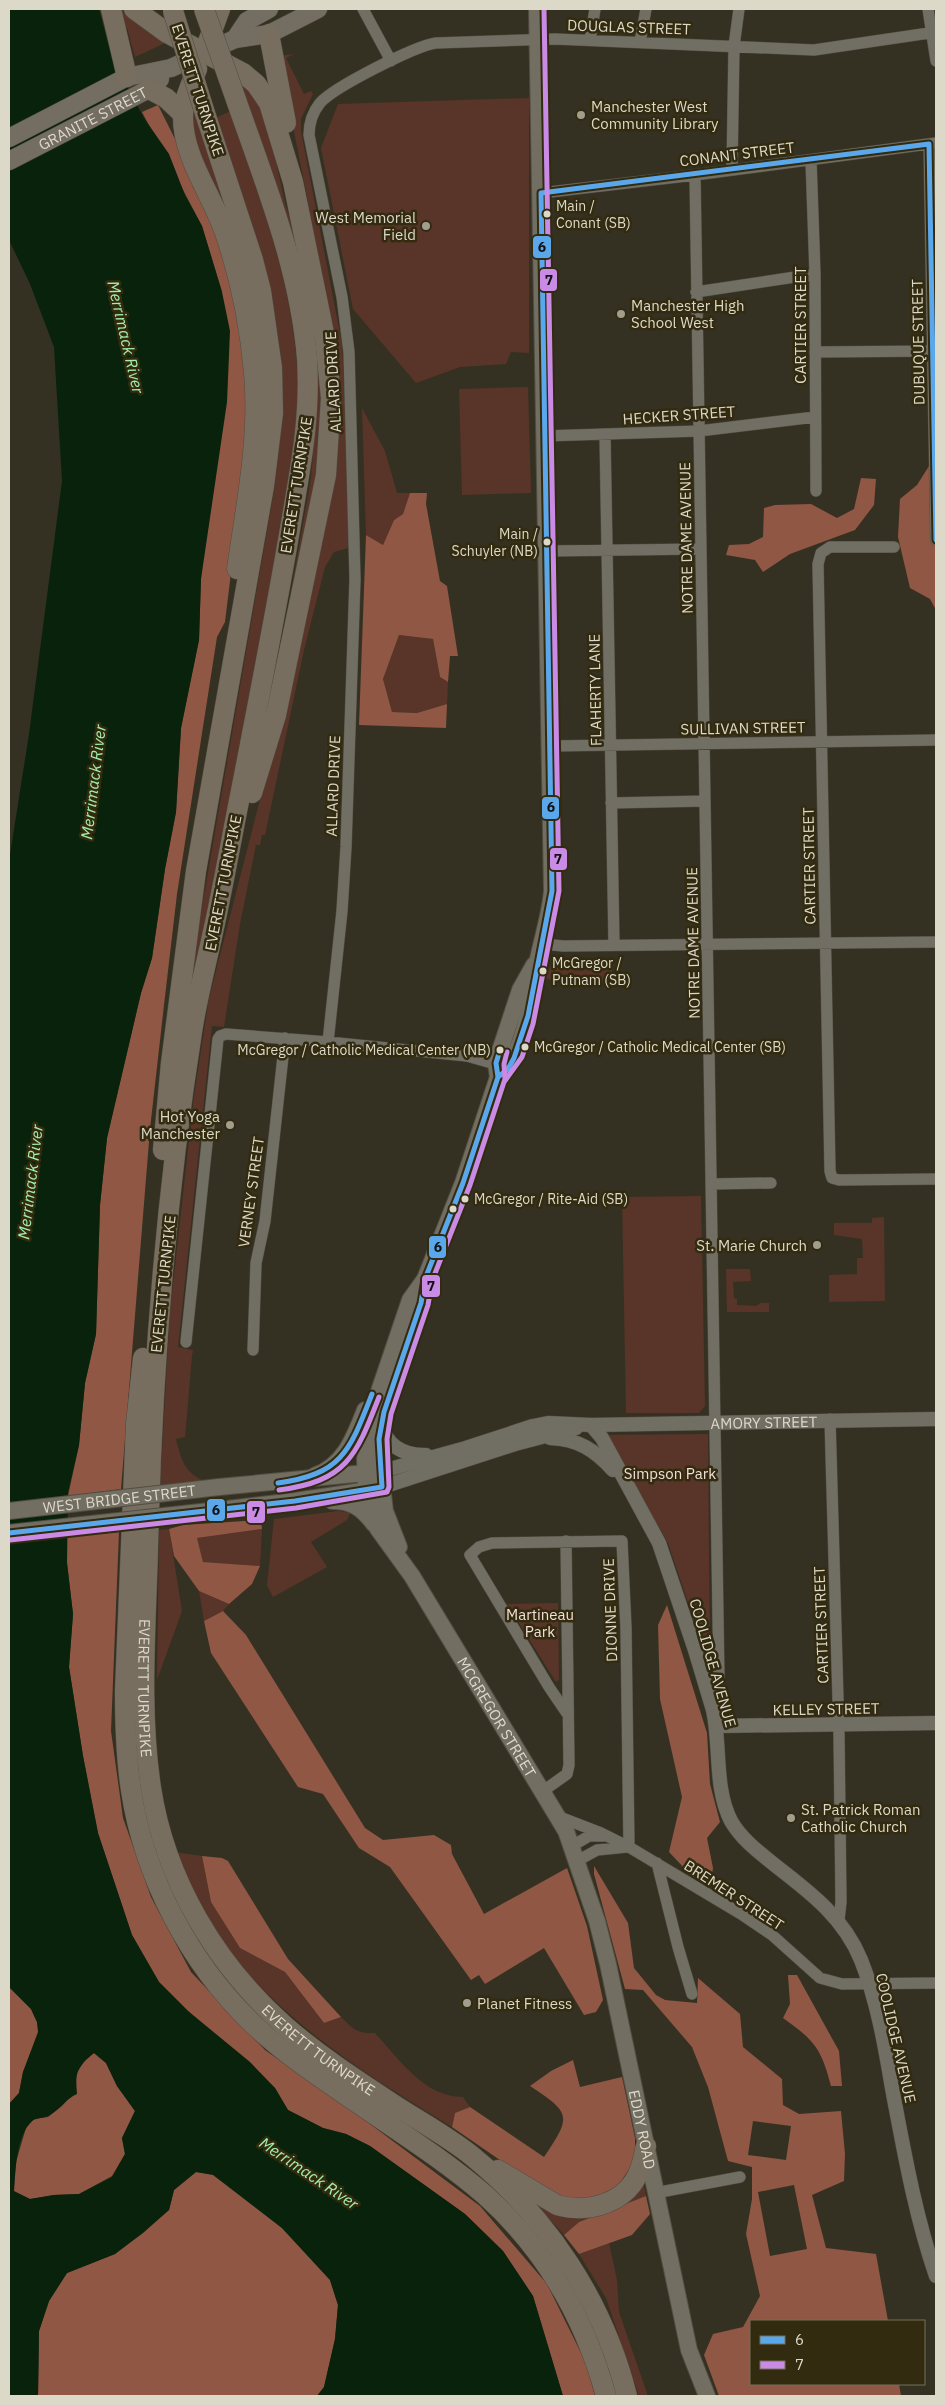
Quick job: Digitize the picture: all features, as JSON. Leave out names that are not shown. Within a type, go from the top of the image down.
[{"type":"highway","points":[[111,9],[127,77]]},
{"type":"highway","points":[[134,9],[150,22],[243,73],[256,84],[269,103],[293,182],[325,338],[330,398],[326,475],[276,715],[219,905]]},
{"type":"highway","name":"EVERETT TURNPIKE","points":[[204,9],[233,91],[293,276],[303,324],[307,361],[308,419],[275,617],[192,1036],[178,1131],[156,1355],[150,1444],[144,1712],[153,1801],[164,1844],[191,1906],[213,1945],[240,1981],[271,2013],[305,2043],[471,2156],[528,2210],[569,2262],[601,2321],[617,2362],[627,2396]]},
{"type":"highway","points":[[205,816],[211,737],[250,476],[256,405],[251,350],[240,286],[226,235],[184,134],[182,114],[220,9]]},
{"type":"highway","name":"EVERETT TURNPIKE","points":[[172,10],[255,268],[267,325],[273,390],[270,450],[229,697],[205,816],[171,1063],[136,1424],[125,1691],[127,1758],[138,1824],[150,1864],[174,1917],[190,1946],[230,2000],[278,2046],[460,2175],[510,2220],[532,2245],[569,2301],[596,2362],[606,2396]]},
{"type":"highway","points":[[268,34],[288,134],[293,182]]},
{"type":"highway","points":[[144,92],[166,98],[182,114]]},
{"type":"highway","points":[[471,2156],[557,2206],[579,2209],[601,2206],[628,2188],[640,2169],[646,2146]]},
{"type":"main road","points":[[235,39],[247,20],[270,9]]},
{"type":"main road","name":"GRANITE STREET","points":[[9,138],[127,77],[172,68],[235,39],[268,34],[318,9]]},
{"type":"main road","name":"MCGREGOR STREET","points":[[412,1576],[390,1528],[373,1481],[378,1440],[384,1412],[421,1303],[425,1279],[464,1179],[501,1070],[528,1016],[552,891],[537,9]]},
{"type":"main road","name":"GRANITE STREET","points":[[9,161],[144,92],[172,68]]},
{"type":"main road","name":"MCGREGOR STREET","points":[[425,1279],[410,1300],[388,1358],[373,1409],[367,1442],[378,1529],[412,1576],[543,1790],[558,1816],[575,1853]]},
{"type":"main road","points":[[299,1481],[328,1470],[345,1453],[354,1438],[388,1358]]},
{"type":"main road","name":"WEST BRIDGE STREET","points":[[9,1511],[299,1481],[373,1481]]},
{"type":"main road","name":"WEST BRIDGE STREET","points":[[9,1533],[295,1502],[373,1481]]},
{"type":"main road","points":[[295,1502],[347,1502],[362,1510],[378,1529]]},
{"type":"main road","name":"EDDY ROAD","points":[[575,1853],[597,1921],[608,1964],[689,2350],[707,2396]]},
{"type":"street","points":[[363,9],[391,61]]},
{"type":"street","points":[[590,40],[595,9]]},
{"type":"street","points":[[640,42],[646,9]]},
{"type":"street","points":[[732,170],[734,46],[739,9]]},
{"type":"street","points":[[928,9],[934,32],[936,60]]},
{"type":"street","name":"DOUGLAS STREET","points":[[312,116],[322,101],[332,93],[419,47],[436,43],[590,40],[814,50],[934,32]]},
{"type":"street","name":"ALLARD DRIVE","points":[[312,116],[309,124],[311,151],[342,297],[348,352],[355,579],[346,847],[342,910],[328,1042]]},
{"type":"street","name":"CONANT STREET","points":[[541,193],[695,175],[933,143]]},
{"type":"street","name":"DUBUQUE STREET","points":[[933,143],[936,540]]},
{"type":"street","name":"CARTIER STREET","points":[[811,160],[815,274],[816,491]]},
{"type":"street","name":"NOTRE DAME AVENUE","points":[[695,175],[719,1679],[712,1710]]},
{"type":"street","points":[[696,292],[815,274]]},
{"type":"street","points":[[815,352],[934,351]]},
{"type":"street","name":"HECKER STREET","points":[[544,436],[699,432],[815,416]]},
{"type":"street","name":"FLAHERTY LANE","points":[[605,435],[614,945]]},
{"type":"street","name":"CARTIER STREET","points":[[894,547],[830,547],[821,553],[818,564],[830,1171],[832,1178],[936,1179]]},
{"type":"street","points":[[547,551],[700,550]]},
{"type":"street","name":"SULLIVAN STREET","points":[[551,746],[936,740]]},
{"type":"street","points":[[611,803],[705,801]]},
{"type":"street","points":[[541,951],[614,945],[936,942]]},
{"type":"street","points":[[186,1342],[218,1039],[220,1036],[226,1034],[285,1038],[467,1056],[501,1070]]},
{"type":"street","name":"VERNEY STREET","points":[[253,1350],[256,1263],[265,1221],[285,1038]]},
{"type":"street","points":[[711,1184],[771,1183]]},
{"type":"street","name":"AMORY STREET","points":[[384,1412],[383,1429],[392,1445],[399,1450],[420,1455],[466,1448]]},
{"type":"street","name":"AMORY STREET","points":[[373,1481],[466,1448],[542,1424],[592,1425],[936,1419]]},
{"type":"street","name":"CARTIER STREET","points":[[830,1420],[839,1725],[841,1902],[839,1920]]},
{"type":"street","name":"AMORY STREET","points":[[373,1481],[527,1440],[592,1425]]},
{"type":"street","name":"COOLIDGE AVENUE","points":[[592,1425],[602,1438],[649,1523],[663,1553],[712,1710],[716,1726],[720,1780],[724,1801],[738,1831],[754,1848],[824,1904],[839,1920],[862,1961],[886,2055],[917,2212],[936,2276]]},
{"type":"street","name":"COOLIDGE AVENUE","points":[[527,1440],[558,1438],[586,1446],[600,1456],[627,1486]]},
{"type":"street","name":"DIONNE DRIVE","points":[[566,1541],[618,1540],[623,1544],[626,1628],[628,1847]]},
{"type":"street","points":[[543,1790],[567,1774],[569,1766],[566,1541],[492,1543],[479,1547],[470,1555],[549,1687],[568,1715]]},
{"type":"street","name":"KELLEY STREET","points":[[716,1726],[936,1723]]},
{"type":"street","name":"BREMER STREET","points":[[558,1816],[610,1838],[657,1863],[772,1935],[820,1978],[842,1984],[936,1983]]},
{"type":"street","name":"BREMER STREET","points":[[575,1853],[589,1836],[610,1838]]},
{"type":"street","points":[[575,1853],[628,1847]]},
{"type":"street","points":[[657,1863],[692,1994]]},
{"type":"street","points":[[655,2193],[740,2177]]},
{"type":"green space","points":[[118,9],[125,9],[162,38],[165,43],[135,57],[127,28],[123,28]]},
{"type":"green space","points":[[294,54],[286,58],[304,94],[311,91],[313,94],[301,119],[301,131],[342,344],[349,491],[348,548],[334,552],[325,567],[304,650],[265,835],[262,835],[260,845],[256,845],[240,924],[224,1027],[212,1026],[178,1347],[193,1350],[185,1437],[176,1439],[184,1464],[192,1473],[204,1481],[160,1485],[170,1311],[194,1096],[209,998],[286,698],[325,514],[318,268],[308,202],[279,56]]},
{"type":"green space","points":[[246,85],[258,99],[266,117],[285,203],[307,273],[324,385],[323,477],[286,620],[311,478],[316,416],[241,87]]},
{"type":"green space","points":[[529,98],[529,353],[511,352],[506,364],[460,367],[416,383],[353,309],[321,148],[338,104]]},
{"type":"green space","points":[[194,111],[231,222],[197,152],[191,114]]},
{"type":"green space","points":[[231,111],[269,226],[285,285],[295,345],[297,411],[291,477],[259,659],[188,1005],[200,919],[274,490],[280,414],[280,357],[267,282],[252,226],[215,118]]},
{"type":"green space","points":[[528,387],[531,493],[462,495],[459,389]]},
{"type":"green space","points":[[362,408],[385,451],[397,493],[410,493],[403,514],[394,520],[383,545],[366,535]]},
{"type":"green space","points":[[399,635],[433,639],[440,677],[448,682],[447,704],[417,713],[392,712],[383,679]]},
{"type":"green space","points":[[560,960],[612,960],[612,982],[592,983],[592,978],[583,979],[583,983],[572,983],[571,985],[545,978],[551,965]]},
{"type":"green space","points":[[701,1196],[705,1406],[699,1413],[626,1413],[622,1197]]},
{"type":"green space","points":[[884,1217],[885,1301],[829,1302],[829,1275],[857,1274],[857,1258],[863,1258],[862,1239],[834,1235],[834,1223],[872,1223],[872,1218]]},
{"type":"green space","points":[[726,1269],[750,1269],[751,1281],[733,1282],[734,1298],[737,1299],[737,1305],[756,1306],[761,1303],[769,1303],[769,1312],[727,1312]]},
{"type":"green space","name":"Simpson Park","points":[[708,1434],[710,1668],[668,1543],[605,1435]]},
{"type":"green space","points":[[338,1511],[350,1513],[347,1520],[311,1542],[327,1567],[273,1597],[267,1585],[274,1519]]},
{"type":"green space","points":[[169,1529],[182,1611],[157,1680],[159,1530]]},
{"type":"green space","points":[[262,1529],[260,1566],[203,1562],[197,1538]]},
{"type":"green space","points":[[199,1591],[229,1604],[223,1611],[204,1621]]},
{"type":"green space","name":"Martineau Park","points":[[558,1603],[559,1680],[556,1682],[507,1604]]},
{"type":"green space","points":[[174,1852],[202,1856],[211,1902],[240,1948],[285,1972],[324,2023],[341,2017],[356,2030],[364,2033],[375,2033],[403,2065],[424,2084],[436,2091],[463,2097],[470,2107],[455,2113],[452,2127],[381,2083],[313,2034],[251,1978],[225,1946],[201,1911]]},
{"type":"green space","points":[[642,2175],[646,2196],[579,2222],[564,2235],[527,2194],[547,2206]]},
{"type":"green space","points":[[609,2243],[617,2280],[619,2312],[648,2396],[639,2396],[606,2298],[579,2254]]},
{"type":"shaded area","points":[[158,105],[186,161],[227,263],[245,349],[249,426],[225,622],[217,637],[177,894],[150,1129],[121,1489],[68,1496],[79,1445],[85,1383],[96,1334],[100,1205],[107,1138],[141,993],[152,958],[165,869],[176,812],[181,728],[199,640],[201,579],[222,292],[202,226],[142,112]]},
{"type":"shaded area","points":[[936,455],[936,610],[930,599],[910,588],[898,537],[900,499],[917,485]]},
{"type":"shaded area","points":[[861,478],[876,479],[874,505],[855,530],[790,554],[763,572],[755,560],[726,555],[729,545],[749,544],[763,537],[764,508],[775,505],[811,504],[837,518],[854,509]]},
{"type":"shaded area","points":[[410,493],[427,493],[426,504],[440,581],[447,586],[458,656],[450,656],[448,682],[440,677],[433,639],[399,635],[383,679],[392,712],[417,713],[447,704],[446,728],[359,725],[366,535],[383,545],[394,520],[403,514]]},
{"type":"shaded area","points":[[261,1520],[262,1529],[197,1538],[203,1562],[260,1566],[252,1584],[229,1604],[199,1591],[174,1556],[169,1529],[183,1525]]},
{"type":"shaded area","points":[[119,1532],[111,1731],[123,1818],[151,1897],[191,1972],[265,2050],[362,2118],[480,2206],[547,2284],[586,2363],[595,2396],[563,2396],[533,2296],[503,2251],[465,2214],[370,2146],[346,2134],[323,2128],[288,2110],[275,2088],[188,2011],[159,1982],[132,1935],[98,1833],[83,1756],[69,1667],[73,1614],[67,1563],[67,1537]]},
{"type":"shaded area","points":[[667,1605],[707,1733],[710,1784],[720,1822],[707,1838],[713,1868],[710,1887],[685,1869],[669,1852],[682,1797],[660,1699],[658,1625]]},
{"type":"shaded area","points":[[223,1611],[246,1635],[365,1828],[383,1840],[434,1835],[451,1845],[452,1854],[484,1914],[567,1868],[587,1926],[603,2000],[596,2012],[584,2015],[544,1948],[485,1984],[479,1975],[471,1980],[390,1867],[359,1848],[323,1794],[298,1787],[211,1653],[204,1621]]},
{"type":"shaded area","points":[[202,1856],[222,1858],[228,1861],[288,1959],[341,2017],[324,2023],[285,1972],[240,1948],[211,1902]]},
{"type":"shaded area","points":[[594,1866],[628,1923],[634,1968],[656,1995],[665,2000],[697,2003],[698,1978],[740,2014],[743,2047],[782,2079],[783,2105],[799,2114],[841,2111],[845,2154],[844,2181],[812,2195],[826,2248],[876,2254],[888,2320],[750,2320],[750,2385],[899,2385],[901,2396],[719,2396],[704,2355],[713,2334],[743,2327],[760,2296],[746,2234],[752,2199],[752,2167],[728,2161],[708,2087],[692,2047],[643,1990],[625,1989],[594,1874]],"holes":[[[753,2121],[791,2126],[786,2160],[748,2155]],[[794,2185],[807,2249],[770,2256],[758,2192]]]},
{"type":"shaded area","points":[[788,1975],[797,1975],[839,2051],[842,2086],[831,2086],[824,2063],[815,2046],[803,2033],[783,2018],[790,2004]]},
{"type":"shaded area","points":[[9,1987],[31,2009],[39,2032],[23,2072],[19,2093],[9,2104]]},
{"type":"shaded area","points":[[94,2053],[106,2063],[117,2086],[135,2111],[122,2138],[125,2154],[112,2176],[79,2194],[54,2195],[30,2199],[14,2192],[16,2162],[26,2128],[34,2119],[48,2117],[62,2106],[71,2096],[75,2076],[85,2060]]},
{"type":"shaded area","points":[[573,2060],[580,2087],[622,2077],[635,2138],[635,2160],[618,2186],[588,2201],[555,2198],[452,2127],[455,2113],[470,2107],[544,2157],[563,2124],[563,2116],[553,2103],[530,2086],[551,2071]]},
{"type":"shaded area","points":[[196,2172],[213,2174],[282,2228],[330,2280],[338,2305],[335,2339],[324,2387],[317,2396],[38,2396],[39,2331],[49,2301],[67,2273],[115,2254],[169,2210],[174,2190]]},
{"type":"shaded area","points":[[646,2196],[650,2214],[632,2235],[579,2254],[564,2235],[579,2222]]},
{"type":"water","name":"Merrimack River","points":[[9,9],[99,9],[112,58],[144,118],[169,154],[185,195],[202,226],[222,292],[230,331],[227,402],[201,579],[199,640],[181,728],[176,812],[165,869],[152,958],[141,993],[107,1138],[100,1205],[96,1334],[85,1383],[79,1445],[68,1492],[67,1563],[73,1614],[69,1667],[83,1756],[98,1833],[132,1935],[159,1982],[188,2011],[250,2062],[275,2088],[288,2110],[323,2128],[346,2134],[370,2146],[465,2214],[503,2251],[533,2296],[563,2396],[317,2396],[324,2387],[335,2339],[338,2305],[330,2280],[282,2228],[213,2175],[196,2172],[174,2190],[169,2210],[143,2233],[115,2254],[67,2273],[49,2301],[39,2331],[38,2396],[9,2396],[9,2104],[19,2093],[23,2072],[38,2032],[37,2022],[31,2009],[9,1987],[9,861],[29,734],[62,481],[54,347],[30,284],[9,240]],"holes":[[[94,2053],[106,2063],[117,2086],[135,2111],[122,2138],[125,2154],[112,2177],[79,2194],[54,2195],[30,2199],[14,2191],[20,2144],[27,2127],[32,2121],[50,2115],[77,2094],[76,2080],[78,2070]]]},
{"type":"transit line","name":"7","points":[[504,1082],[522,1057],[533,1024],[559,891],[544,9]]},
{"type":"transit line","name":"6","points":[[498,1077],[508,1069],[514,1058],[528,1016],[552,891],[541,193],[929,144],[936,540]]},
{"type":"transit line","name":"6","points":[[9,1533],[295,1501],[382,1487],[379,1439],[384,1412],[421,1303],[425,1279],[463,1183],[498,1077],[496,1063],[500,1050]]},
{"type":"transit line","name":"7","points":[[10,1540],[296,1508],[387,1492],[389,1487],[387,1439],[391,1414],[428,1305],[432,1281],[470,1185],[505,1079],[504,1064],[507,1052]]},
{"type":"transit line","name":"6","points":[[278,1483],[300,1479],[331,1466],[350,1444],[372,1394]]},
{"type":"transit line","name":"7","points":[[279,1490],[302,1486],[320,1480],[346,1462],[363,1435],[379,1397]]},
{"type":"place","name":"Manchester West Community Library","points":[[581,115]]},
{"type":"place","name":"Main / Conant (SB)","points":[[547,214]]},
{"type":"place","name":"West Memorial Field","points":[[426,226]]},
{"type":"place","name":"Manchester High School West","points":[[621,314]]},
{"type":"place","name":"Main / Schuyler (NB)","points":[[547,542]]},
{"type":"place","name":"McGregor / Putnam (SB)","points":[[543,971]]},
{"type":"place","name":"McGregor / Catholic Medical Center (SB)","points":[[525,1047]]},
{"type":"place","name":"McGregor / Catholic Medical Center (NB)","points":[[500,1050]]},
{"type":"place","name":"Hot Yoga Manchester","points":[[230,1125]]},
{"type":"place","name":"McGregor / Rite-Aid (SB)","points":[[465,1199]]},
{"type":"place","name":"St. Marie Church","points":[[817,1245]]},
{"type":"place","name":"St. Patrick Roman Catholic Church","points":[[791,1818]]},
{"type":"place","name":"Planet Fitness","points":[[467,2003]]}]
